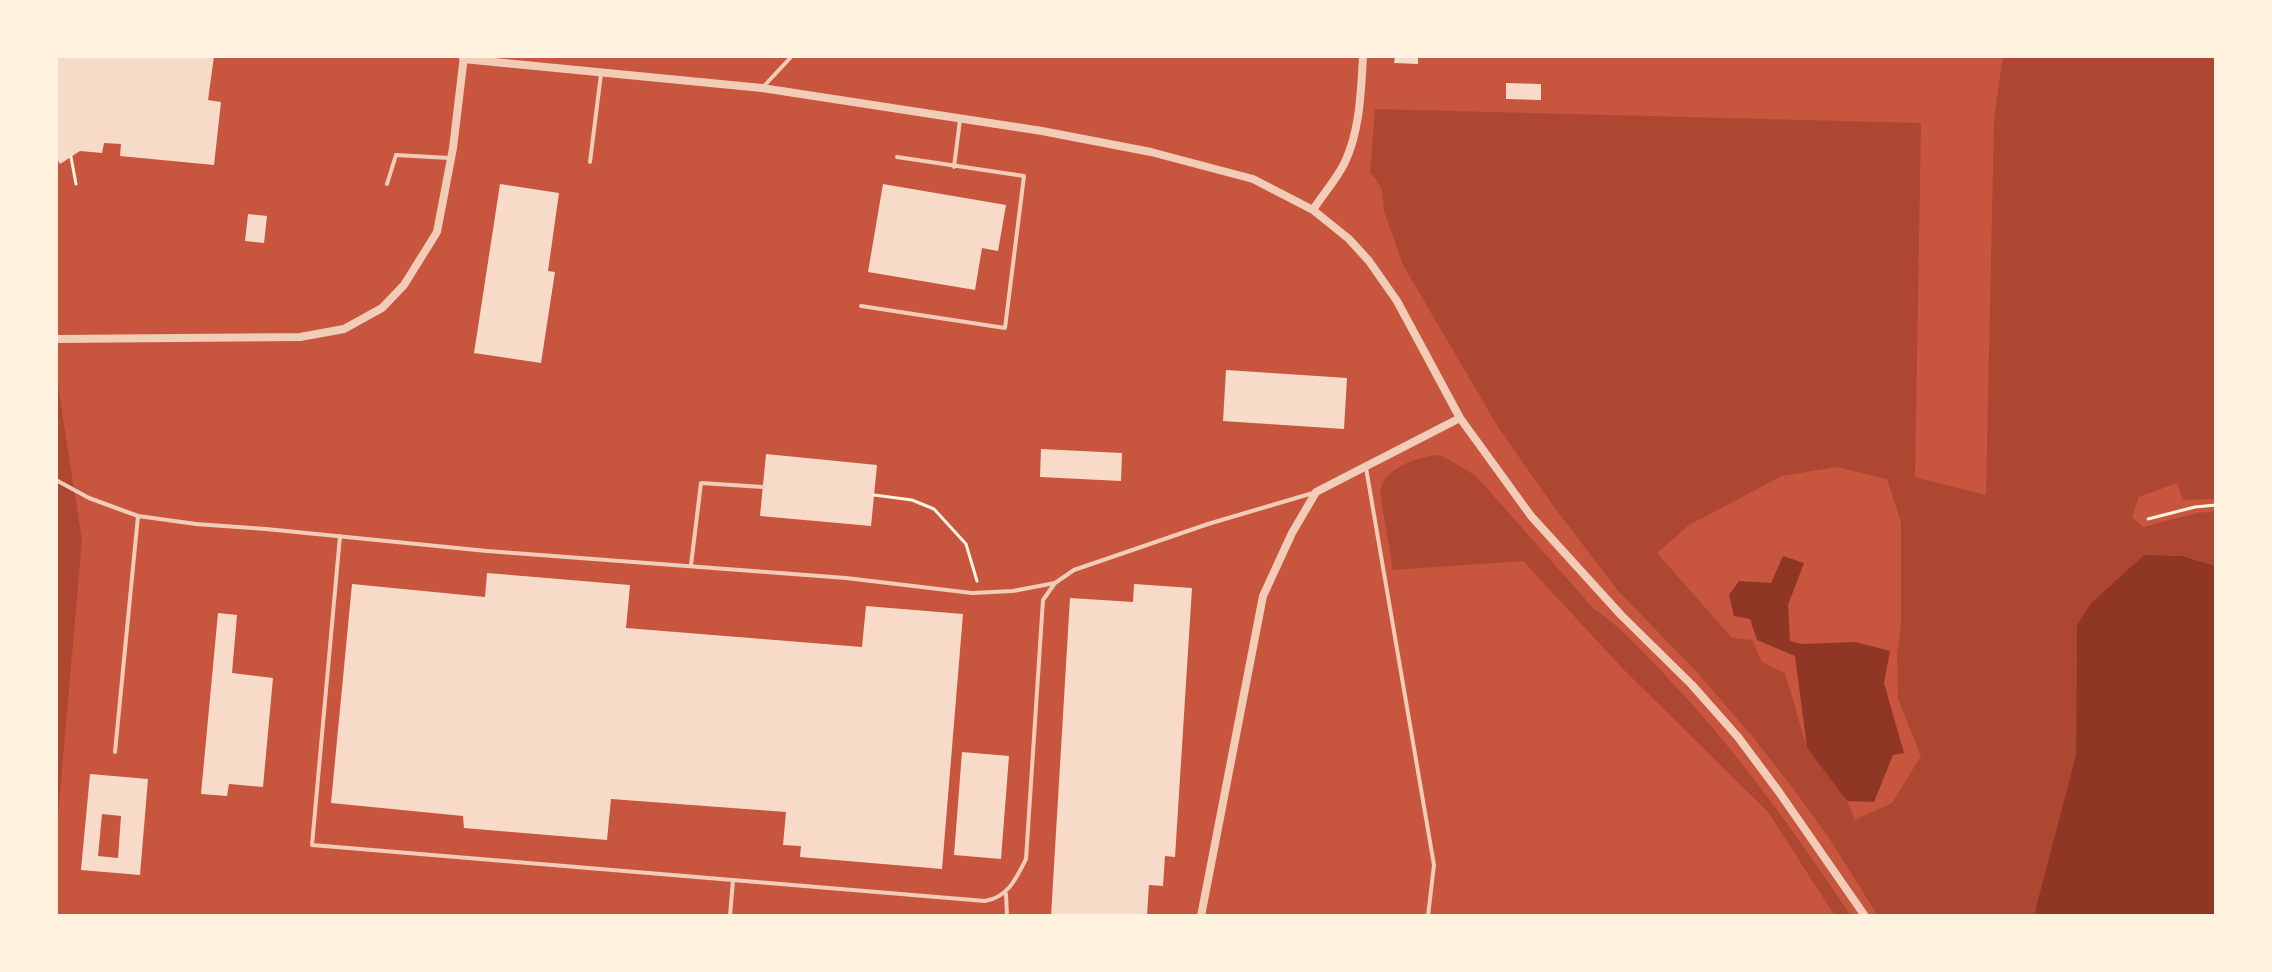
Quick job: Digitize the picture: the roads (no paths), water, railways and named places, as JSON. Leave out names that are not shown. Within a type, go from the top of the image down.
[{"type":"street","points":[[1313,210],[1344,163],[1352,141],[1363,56]]},
{"type":"street","points":[[56,339],[300,337],[344,329],[382,308],[404,285],[437,232],[451,158],[463,57],[601,74],[762,88],[960,118],[1096,141],[1253,179],[1313,210],[1349,239],[1376,271],[1397,301],[1460,418],[1531,516],[1738,737],[1865,916]]},
{"type":"street","points":[[1201,916],[1263,596],[1292,533],[1316,492],[1460,418]]},
{"type":"lane","points":[[762,88],[792,56]]},
{"type":"lane","points":[[590,162],[601,74]]},
{"type":"lane","points":[[953,167],[960,118]]},
{"type":"lane","points":[[387,184],[396,155],[451,158]]},
{"type":"lane","points":[[861,306],[1005,328],[1024,176],[897,157]]},
{"type":"lane","points":[[1365,465],[1434,865],[1428,916]]},
{"type":"lane","points":[[56,480],[89,498],[138,516],[196,524],[981,592],[1013,591],[1055,583]]},
{"type":"lane","points":[[690,566],[701,483],[763,487]]},
{"type":"lane","points":[[340,536],[312,845],[985,901],[1006,894],[1026,859],[1043,600],[1055,583],[1074,570],[1106,558],[1316,492]]},
{"type":"lane","points":[[115,752],[138,516]]},
{"type":"lane","points":[[730,916],[733,880]]},
{"type":"lane","points":[[1006,894],[1007,916]]}]
